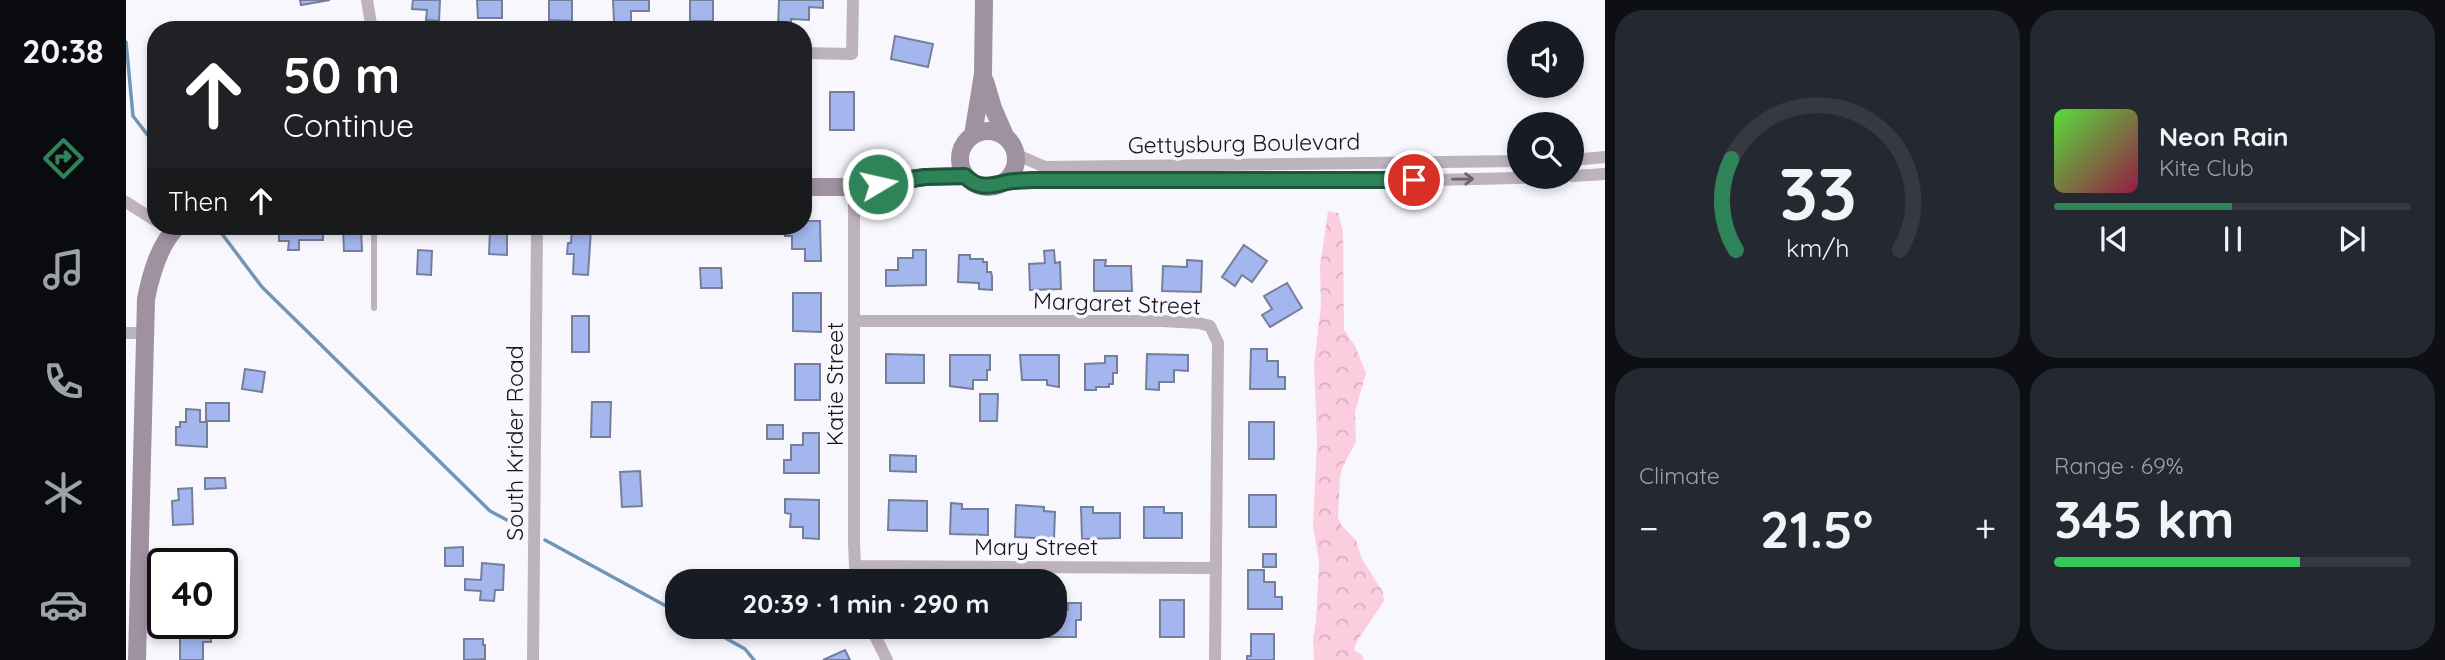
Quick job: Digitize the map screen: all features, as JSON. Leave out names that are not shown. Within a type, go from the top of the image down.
[{"type":"street","points":[[367,0],[370,21]]},
{"type":"street","points":[[812,53],[852,54],[853,0]]},
{"type":"street","points":[[974,135],[984,74],[984,0]]},
{"type":"street","points":[[961,149],[960,163],[965,176],[976,185],[985,187],[1003,183],[1015,168],[1011,146],[993,108],[984,74]]},
{"type":"street","points":[[925,177],[961,149],[969,138],[986,130],[995,131],[1011,146]]},
{"type":"street","name":"Gettysburg Boulevard","points":[[1011,146],[1045,167],[1507,161]]},
{"type":"street","points":[[1584,159],[1605,157]]},
{"type":"street","points":[[1413,161],[1414,180]]},
{"type":"street","points":[[1584,175],[1605,174]]},
{"type":"street","points":[[812,187],[854,187],[925,177],[965,176]]},
{"type":"street","name":"Gettysburg Boulevard","points":[[1003,183],[1032,180],[1507,178]]},
{"type":"street","name":"Katie Street","points":[[854,187],[856,569]]},
{"type":"street","points":[[126,202],[147,215]]},
{"type":"street","points":[[137,660],[132,561],[145,333],[149,285],[167,235]]},
{"type":"street","name":"South Krider Road","points":[[533,660],[537,235]]},
{"type":"street","name":"Margaret Street","points":[[855,321],[1162,321],[1210,326],[1219,343],[1215,660]]},
{"type":"street","points":[[126,333],[145,333]]},
{"type":"street","name":"Mary Street","points":[[855,566],[1216,568]]},
{"type":"street","points":[[876,639],[887,660]]},
{"type":"lane","points":[[373,308],[374,235]]},
{"type":"green space","points":[[1328,211],[1338,213],[1343,232],[1344,330],[1355,346],[1366,373],[1355,412],[1356,442],[1342,468],[1340,478],[1338,517],[1342,526],[1356,540],[1362,559],[1383,592],[1384,601],[1357,641],[1354,650],[1362,655],[1364,660],[1314,660],[1319,562],[1313,525],[1317,441],[1314,363],[1321,306],[1320,267]]},
{"type":"building","points":[[300,0],[330,0],[301,5]]},
{"type":"building","points":[[413,0],[440,0],[439,21],[426,20],[427,10],[412,9]]},
{"type":"building","points":[[477,0],[502,0],[502,18],[478,18]]},
{"type":"building","points":[[549,0],[572,0],[572,21],[549,20]]},
{"type":"building","points":[[613,0],[649,0],[649,11],[631,11],[631,21],[614,21]]},
{"type":"building","points":[[690,0],[713,0],[713,21],[690,21]]},
{"type":"building","points":[[779,0],[823,0],[823,8],[809,7],[809,20],[778,21]]},
{"type":"building","points":[[895,36],[933,44],[928,67],[891,59]]},
{"type":"building","points":[[830,92],[854,92],[854,130],[830,130]]},
{"type":"building","points":[[812,221],[820,221],[821,261],[805,261],[805,249],[792,249],[792,236],[785,236],[812,235]]},
{"type":"building","points":[[279,235],[323,235],[323,240],[299,240],[299,250],[288,250],[289,241],[279,241]]},
{"type":"building","points":[[343,235],[361,235],[362,251],[344,251]]},
{"type":"building","points":[[490,235],[507,235],[507,255],[489,254]]},
{"type":"building","points":[[572,235],[591,235],[588,275],[573,274],[574,254],[567,254],[568,243],[571,243]]},
{"type":"building","points":[[1244,245],[1267,261],[1252,282],[1242,275],[1235,286],[1222,277]]},
{"type":"building","points":[[418,250],[432,251],[431,275],[417,274]]},
{"type":"building","points":[[913,250],[926,250],[926,285],[886,286],[886,270],[898,270],[898,258],[913,258]]},
{"type":"building","points":[[1054,250],[1055,263],[1060,262],[1061,289],[1030,290],[1029,264],[1045,263],[1044,251]]},
{"type":"building","points":[[959,255],[970,255],[970,259],[983,259],[983,262],[987,262],[987,272],[991,272],[992,276],[992,290],[979,289],[979,283],[958,282]]},
{"type":"building","points":[[1094,260],[1106,260],[1105,266],[1131,266],[1132,291],[1094,291]]},
{"type":"building","points":[[1187,260],[1202,261],[1201,292],[1162,291],[1163,266],[1187,267]]},
{"type":"building","points":[[700,268],[721,268],[722,288],[701,288]]},
{"type":"building","points":[[1287,283],[1302,308],[1270,327],[1262,315],[1272,309],[1264,296]]},
{"type":"building","points":[[793,293],[821,293],[821,332],[793,331]]},
{"type":"building","points":[[572,316],[589,316],[589,352],[572,352]]},
{"type":"building","points":[[1251,349],[1267,349],[1267,361],[1278,361],[1278,377],[1285,377],[1285,389],[1250,389]]},
{"type":"building","points":[[886,354],[924,355],[924,383],[886,383]]},
{"type":"building","points":[[1147,354],[1188,355],[1188,371],[1174,370],[1174,382],[1159,382],[1159,390],[1146,389]]},
{"type":"building","points":[[950,355],[990,355],[987,380],[973,380],[973,389],[950,386]]},
{"type":"building","points":[[1020,355],[1059,355],[1059,387],[1047,385],[1047,380],[1022,380]]},
{"type":"building","points":[[1105,356],[1117,356],[1117,373],[1113,373],[1113,384],[1109,384],[1109,387],[1096,387],[1096,390],[1085,390],[1085,364],[1105,363]]},
{"type":"building","points":[[795,364],[820,364],[820,400],[795,400]]},
{"type":"building","points":[[245,369],[265,372],[262,392],[242,389]]},
{"type":"building","points":[[980,394],[998,394],[997,421],[980,421]]},
{"type":"building","points":[[592,402],[611,402],[610,437],[591,437]]},
{"type":"building","points":[[206,403],[229,403],[229,421],[206,421]]},
{"type":"building","points":[[186,409],[200,410],[200,422],[207,422],[207,447],[176,445],[176,427],[180,427],[180,422],[186,422]]},
{"type":"building","points":[[1249,422],[1274,422],[1274,459],[1249,459]]},
{"type":"building","points":[[767,425],[783,425],[783,439],[767,439]]},
{"type":"building","points":[[803,433],[819,433],[819,473],[784,473],[784,460],[791,460],[791,445],[803,445]]},
{"type":"building","points":[[890,455],[916,456],[916,472],[890,471]]},
{"type":"building","points":[[640,471],[642,506],[622,507],[620,472]]},
{"type":"building","points":[[205,478],[225,478],[226,488],[205,489]]},
{"type":"building","points":[[192,488],[193,524],[173,525],[172,501],[179,500],[178,489]]},
{"type":"building","points":[[1249,495],[1276,495],[1276,527],[1249,527]]},
{"type":"building","points":[[785,499],[819,500],[819,539],[803,538],[803,527],[790,527],[791,514],[785,513]]},
{"type":"building","points":[[889,500],[927,501],[927,531],[888,530]]},
{"type":"building","points":[[951,503],[962,504],[962,509],[988,509],[988,535],[950,534]]},
{"type":"building","points":[[1016,505],[1044,507],[1044,511],[1055,512],[1054,539],[1015,537]]},
{"type":"building","points":[[1081,507],[1093,507],[1093,513],[1120,513],[1120,538],[1082,539]]},
{"type":"building","points":[[1144,507],[1164,507],[1164,513],[1182,513],[1182,538],[1144,538]]},
{"type":"building","points":[[463,547],[463,566],[445,566],[445,548]]},
{"type":"building","points":[[1263,554],[1276,554],[1276,567],[1263,567]]},
{"type":"building","points":[[482,563],[504,565],[503,590],[495,590],[494,601],[480,600],[481,591],[465,590],[465,579],[481,580]]},
{"type":"building","points":[[1248,570],[1264,570],[1264,582],[1275,582],[1275,597],[1282,597],[1282,609],[1248,609]]},
{"type":"building","points":[[1160,600],[1184,600],[1184,637],[1160,637]]},
{"type":"building","points":[[1068,603],[1081,603],[1081,620],[1076,620],[1076,637],[1067,637]]},
{"type":"building","points":[[1251,634],[1274,634],[1274,660],[1247,660],[1247,656],[1251,656]]},
{"type":"building","points":[[180,639],[211,639],[211,642],[203,642],[203,660],[180,660]]},
{"type":"building","points":[[464,639],[483,639],[485,659],[464,660]]},
{"type":"building","points":[[845,650],[850,660],[823,660]]},
{"type":"waterway","points":[[126,42],[133,116],[147,134]]},
{"type":"waterway","points":[[223,235],[262,287],[490,511],[522,528]]},
{"type":"waterway","points":[[545,540],[665,605]]},
{"type":"waterway","points":[[727,639],[745,649],[754,660]]},
{"type":"route","points":[[878,184],[941,176],[965,176],[976,185],[985,187],[1032,180],[1414,180]]}]
